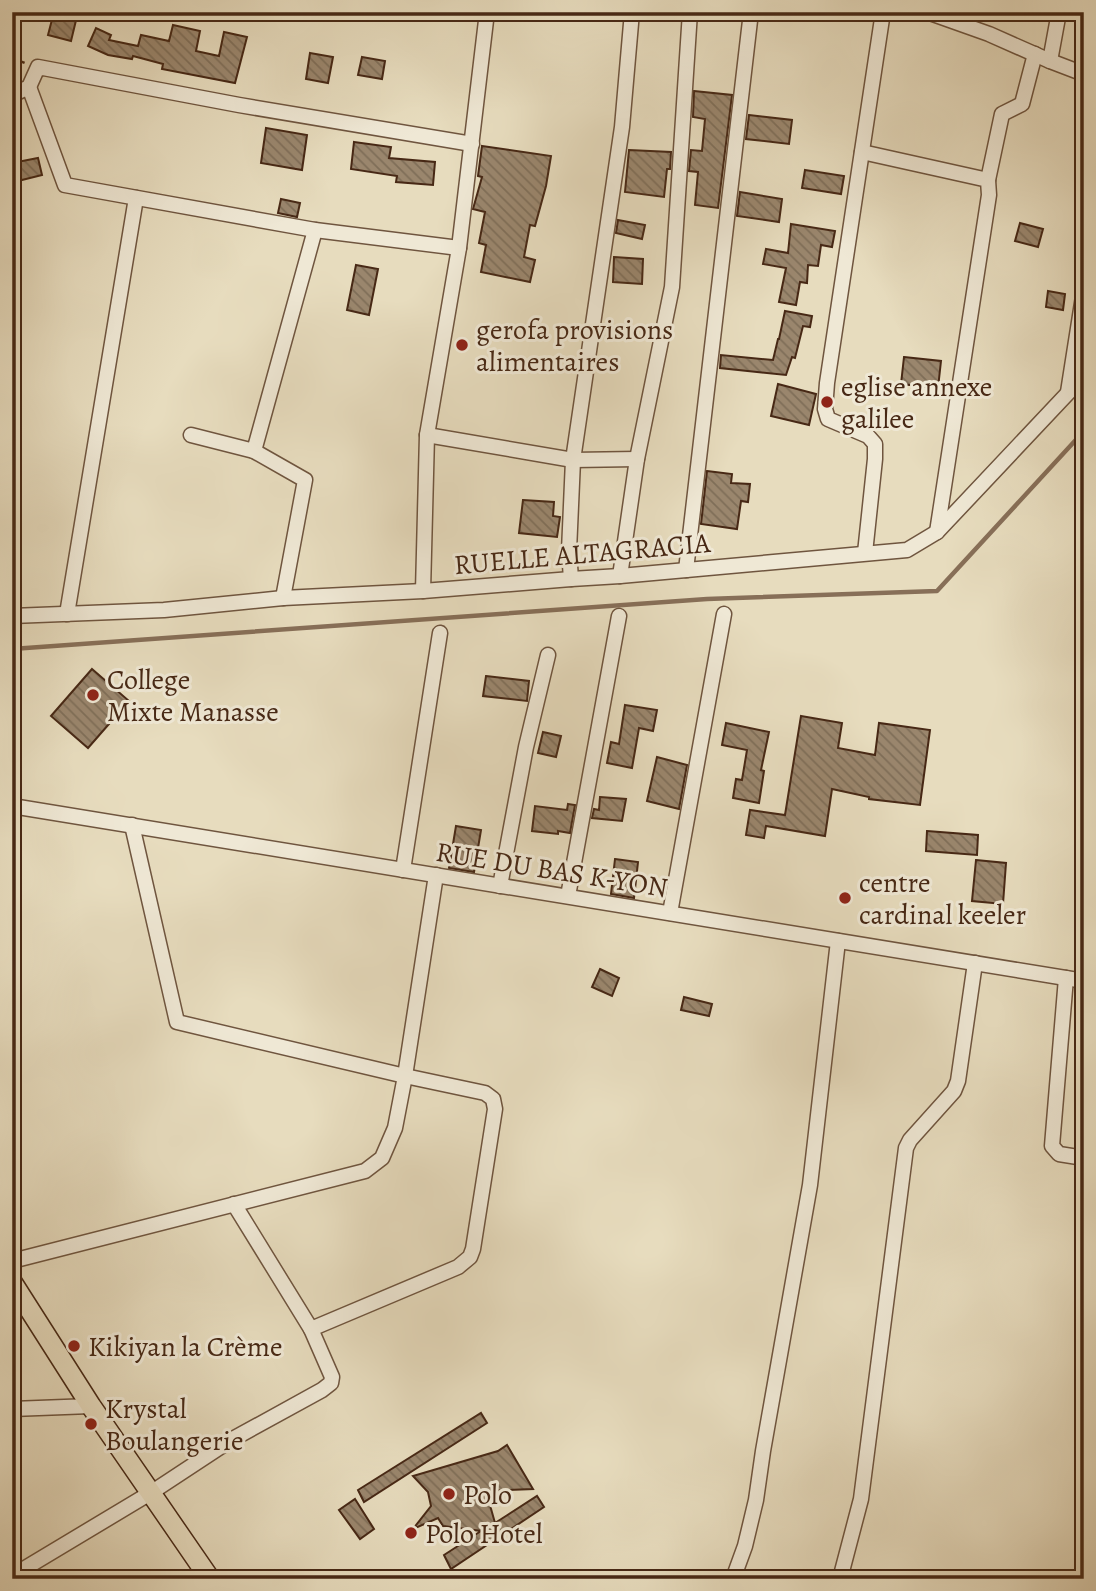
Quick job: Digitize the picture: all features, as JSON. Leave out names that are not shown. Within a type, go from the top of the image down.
[{"type":"main road","points":[[12,1282],[92,1406],[211,1579]]},
{"type":"street","points":[[423,591],[427,435],[459,247],[487,12]]},
{"type":"street","points":[[571,579],[569,551],[573,460],[622,127],[632,12]]},
{"type":"street","points":[[620,576],[637,459],[672,287],[690,12]]},
{"type":"street","points":[[686,569],[751,12]]},
{"type":"street","points":[[865,553],[875,458],[874,444],[868,436],[828,419],[825,409],[883,12]]},
{"type":"street","points":[[927,12],[989,34],[1084,74]]},
{"type":"street","points":[[1050,61],[1059,12]]},
{"type":"street","points":[[937,532],[989,195],[989,180],[1002,114],[1021,104],[1035,54]]},
{"type":"street","points":[[12,95],[29,87],[38,67],[239,105],[472,144]]},
{"type":"street","points":[[29,87],[65,185],[315,230],[459,247]]},
{"type":"street","points":[[863,152],[989,180]]},
{"type":"street","points":[[67,614],[136,198]]},
{"type":"street","points":[[254,451],[315,230]]},
{"type":"street","points":[[1068,393],[1084,290]]},
{"type":"street","name":"RUELLE ALTAGRACIA","points":[[12,616],[164,610],[283,598],[423,591],[906,550],[937,532],[1084,376]]},
{"type":"street","points":[[191,435],[254,451],[305,480],[283,598]]},
{"type":"street","points":[[427,435],[573,460],[637,459]]},
{"type":"street","points":[[670,913],[724,614]]},
{"type":"street","points":[[568,897],[620,616]]},
{"type":"street","points":[[403,870],[440,633]]},
{"type":"street","points":[[500,886],[526,747],[548,655]]},
{"type":"street","name":"RUE DU BAS K-YON","points":[[12,806],[1084,981]]},
{"type":"street","points":[[132,825],[177,1022],[485,1093],[493,1099],[495,1109],[470,1257],[458,1267],[311,1329]]},
{"type":"street","points":[[12,1261],[365,1171],[382,1158],[395,1128],[405,1076],[436,875]]},
{"type":"street","points":[[733,1579],[745,1546],[756,1500],[810,1185],[838,941]]},
{"type":"street","points":[[840,1579],[861,1499],[906,1148],[954,1091],[958,1081],[975,963]]},
{"type":"street","points":[[1066,978],[1052,1146],[1059,1154],[1084,1158]]},
{"type":"street","points":[[12,1576],[152,1492],[231,1440],[331,1383],[332,1377],[311,1329],[234,1204]]},
{"type":"street","points":[[12,1409],[92,1406]]},
{"type":"building","points":[[54,12],[78,12],[71,41],[48,35]]},
{"type":"building","points":[[173,25],[200,31],[196,51],[219,56],[224,32],[247,37],[235,83],[162,69],[163,64],[133,56],[132,59],[108,55],[88,46],[96,28],[111,35],[109,40],[138,46],[141,35],[169,41]]},
{"type":"building","points":[[310,53],[333,57],[328,83],[306,79]]},
{"type":"building","points":[[362,57],[385,61],[382,79],[358,75]]},
{"type":"building","points":[[694,91],[732,95],[718,208],[695,205],[698,172],[689,171],[691,150],[702,151],[705,119],[693,117]]},
{"type":"building","points":[[749,115],[792,120],[789,144],[746,139]]},
{"type":"building","points":[[266,128],[307,135],[302,170],[261,163]]},
{"type":"building","points":[[354,142],[391,147],[389,158],[435,162],[433,185],[396,182],[397,176],[351,169]]},
{"type":"building","points":[[482,146],[551,156],[546,186],[535,226],[530,225],[524,257],[535,260],[530,282],[481,272],[486,245],[479,243],[485,212],[473,209],[482,177],[478,176]]},
{"type":"building","points":[[629,150],[671,152],[664,197],[625,192]]},
{"type":"building","points":[[38,158],[42,175],[14,182],[12,163]]},
{"type":"building","points":[[805,170],[844,176],[841,194],[802,188]]},
{"type":"building","points":[[740,192],[782,199],[779,222],[737,216]]},
{"type":"building","points":[[281,199],[300,203],[297,217],[278,213]]},
{"type":"building","points":[[618,220],[645,225],[642,239],[616,233]]},
{"type":"building","points":[[1020,223],[1043,229],[1038,247],[1015,241]]},
{"type":"building","points":[[791,224],[835,231],[832,247],[821,245],[818,266],[808,265],[807,283],[800,282],[796,305],[779,302],[786,268],[763,264],[766,249],[788,253]]},
{"type":"building","points":[[614,257],[643,259],[642,284],[613,282]]},
{"type":"building","points":[[356,265],[378,269],[369,315],[347,310]]},
{"type":"building","points":[[1048,291],[1065,294],[1063,310],[1046,307]]},
{"type":"building","points":[[785,311],[812,316],[810,327],[803,326],[795,358],[792,357],[786,375],[720,368],[721,355],[773,360]]},
{"type":"building","points":[[904,357],[941,361],[938,388],[901,384]]},
{"type":"building","points":[[778,384],[816,394],[809,425],[771,416]]},
{"type":"building","points":[[707,471],[732,474],[731,483],[750,484],[748,502],[741,501],[737,529],[701,524]]},
{"type":"building","points":[[523,500],[554,502],[553,516],[560,517],[557,537],[519,533]]},
{"type":"building","name":"College Mixte Manasse","points":[[92,669],[129,701],[88,748],[51,716]]},
{"type":"building","points":[[486,676],[529,681],[527,701],[483,696]]},
{"type":"building","points":[[625,705],[657,710],[653,731],[639,728],[632,768],[607,763],[611,742],[619,744]]},
{"type":"building","points":[[801,716],[842,723],[838,748],[875,755],[879,723],[930,730],[920,805],[869,799],[832,789],[825,836],[766,826],[764,838],[746,835],[750,810],[785,815]]},
{"type":"building","points":[[726,723],[769,732],[761,770],[764,771],[759,803],[733,798],[736,779],[742,780],[747,750],[722,745]]},
{"type":"building","points":[[543,732],[561,736],[556,757],[538,753]]},
{"type":"building","points":[[657,757],[687,765],[679,809],[647,801]]},
{"type":"building","points":[[600,797],[626,799],[622,821],[592,818],[594,809],[599,810]]},
{"type":"building","points":[[568,804],[575,805],[570,833],[532,831],[535,806],[567,810]]},
{"type":"building","points":[[456,826],[481,830],[474,872],[449,868]]},
{"type":"building","points":[[927,831],[978,835],[977,855],[926,851]]},
{"type":"building","points":[[615,859],[638,862],[634,898],[611,894]]},
{"type":"building","points":[[976,860],[1006,863],[1003,904],[972,901]]},
{"type":"building","points":[[600,969],[619,978],[612,996],[592,987]]},
{"type":"building","points":[[684,997],[712,1004],[709,1016],[681,1010]]},
{"type":"building","points":[[481,1413],[487,1423],[364,1502],[358,1490]]},
{"type":"building","points":[[507,1445],[533,1489],[486,1491],[495,1523],[537,1496],[544,1507],[451,1569],[444,1555],[481,1531],[443,1526],[438,1518],[413,1529],[431,1506],[428,1492],[413,1476],[498,1451]]},
{"type":"building","points":[[355,1499],[374,1529],[360,1539],[339,1510]]},
{"type":"waterway","points":[[12,649],[707,599],[937,591],[1084,431]]},
{"type":"place","name":"gerofa provisions alimentaires","points":[[462,345]]},
{"type":"place","name":"eglise annexe galilee","points":[[827,402]]},
{"type":"place","name":"College Mixte Manasse","points":[[93,695]]},
{"type":"place","name":"centre cardinal keeler","points":[[845,898]]},
{"type":"place","name":"Kikiyan la Crème","points":[[74,1346]]},
{"type":"place","name":"Krystal Boulangerie","points":[[91,1424]]},
{"type":"place","name":"Polo","points":[[449,1494]]},
{"type":"place","name":"Polo Hotel","points":[[411,1533]]}]
